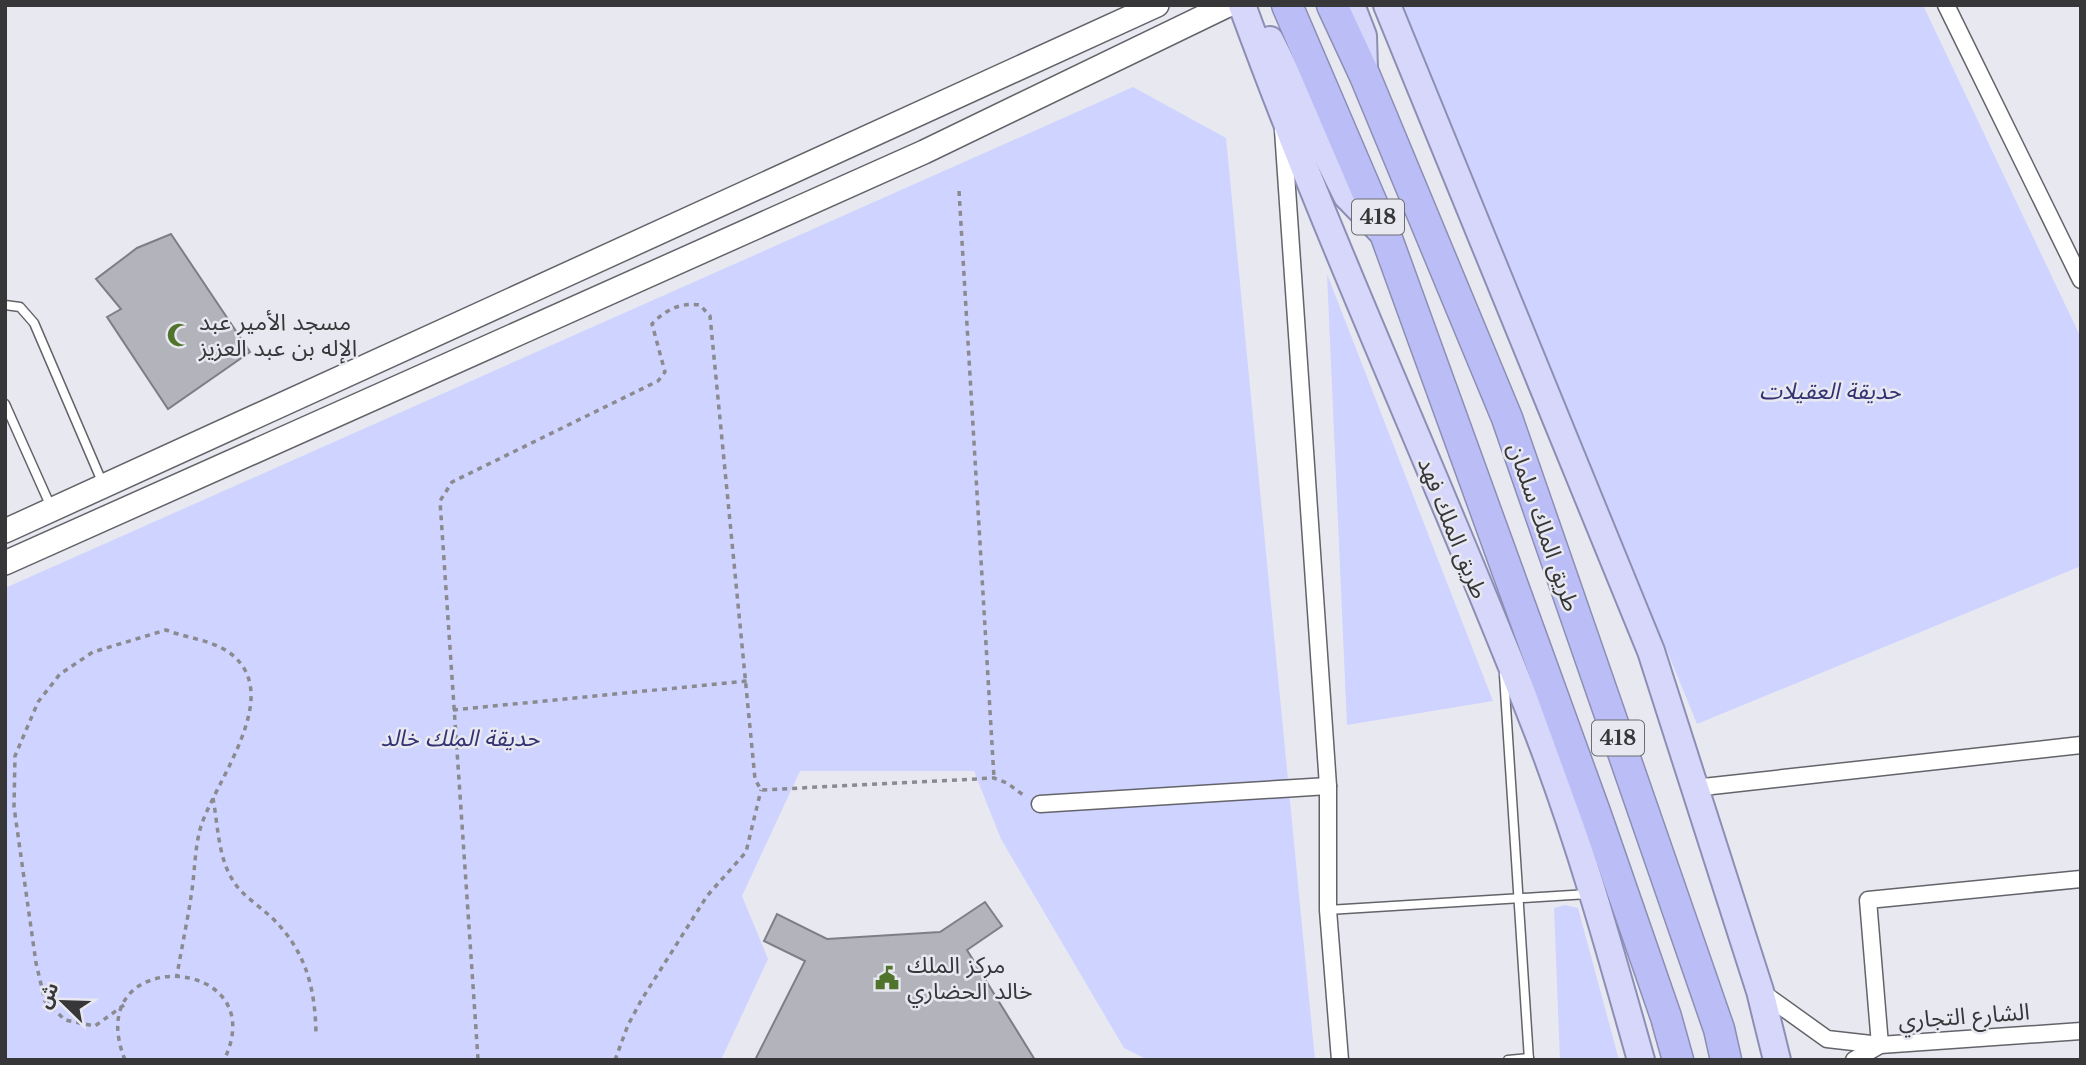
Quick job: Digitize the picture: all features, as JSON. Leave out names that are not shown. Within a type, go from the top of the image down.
[{"type":"highway","name":"418","points":[[1287,5],[1386,236],[1604,840],[1666,1017],[1678,1060]]},
{"type":"highway","name":"طريق الملك سلمان","points":[[1332,5],[1507,418],[1719,1029],[1726,1060]]},
{"type":"main road","name":"طريق الملك فهد","points":[[1243,5],[1282,113],[1539,736],[1594,894],[1641,1060]]},
{"type":"main road","points":[[1243,5],[1268,34],[1347,196],[1386,236]]},
{"type":"main road","points":[[1352,5],[1363,36],[1364,76]]},
{"type":"main road","points":[[1387,5],[1650,651],[1760,991],[1777,1060]]},
{"type":"street","points":[[5,531],[1157,5]]},
{"type":"street","points":[[5,563],[923,152],[1228,5]]},
{"type":"street","points":[[1946,5],[2081,280]]},
{"type":"street","points":[[1282,113],[1328,786],[1328,910],[1340,1060]]},
{"type":"street","points":[[1694,789],[2081,745]]},
{"type":"street","points":[[1040,804],[1328,786]]},
{"type":"street","points":[[1760,991],[1828,1039],[1880,1045],[1868,900],[2081,879]]},
{"type":"street","name":"الشارع التجاري","points":[[1854,1060],[1880,1045],[2081,1031]]},
{"type":"lane","points":[[5,305],[20,307],[34,323],[104,487]]},
{"type":"lane","points":[[5,404],[52,510]]},
{"type":"lane","points":[[1503,648],[1529,1059],[1508,1060]]},
{"type":"lane","points":[[1328,910],[1594,894]]},
{"type":"path","points":[[959,191],[994,778]]},
{"type":"path","points":[[478,1059],[438,512],[443,493],[452,482],[482,466],[658,381],[665,372],[652,324],[669,309],[691,303],[706,310],[711,324],[755,779],[761,789],[756,823],[746,852],[701,905],[637,1008],[615,1060]]},
{"type":"path","points":[[177,975],[201,827],[245,725],[251,702],[245,671],[222,646],[208,641],[191,640],[166,629],[93,652],[60,674],[46,691],[23,734],[13,768],[14,807],[36,963],[45,1001],[65,1020],[96,1026],[124,1005],[137,988],[151,979],[177,975],[206,983],[223,1001],[232,1033],[224,1060]]},
{"type":"path","points":[[452,710],[747,681]]},
{"type":"path","points":[[761,789],[994,778],[1040,804]]},
{"type":"path","points":[[213,797],[220,846],[234,883],[290,938],[307,965],[315,998],[316,1033]]},
{"type":"path","points":[[124,1005],[117,1032],[125,1060]]},
{"type":"green space","name":"حديقة العقيلات","points":[[1403,5],[1923,5],[2081,338],[2081,566],[1697,724]]},
{"type":"green space","name":"حديقة الملك خالد","points":[[1133,87],[1226,138],[1315,1060],[1148,1060],[1124,1048],[1001,839],[974,771],[800,771],[742,896],[768,959],[721,1060],[5,1060],[5,588]]},
{"type":"green space","points":[[1327,274],[1493,701],[1347,725]]},
{"type":"green space","points":[[1565,905],[1578,908],[1619,1060],[1560,1060],[1554,908]]},
{"type":"building","name":"مسجد الأمير عبد الإله بن عبد العزيز","points":[[171,234],[250,352],[168,409],[107,317],[121,309],[96,279],[137,248]]},
{"type":"building","name":"مركز الملك خالد الحضاري","points":[[985,902],[1002,926],[967,950],[1035,1060],[755,1060],[805,961],[764,941],[777,914],[827,939],[940,932]]},
{"type":"place","name":"مسجد الأمير عبد الإله بن عبد العزيز","points":[[179,335]]},
{"type":"place","name":"مركز الملك خالد الحضاري","points":[[887,978]]}]
